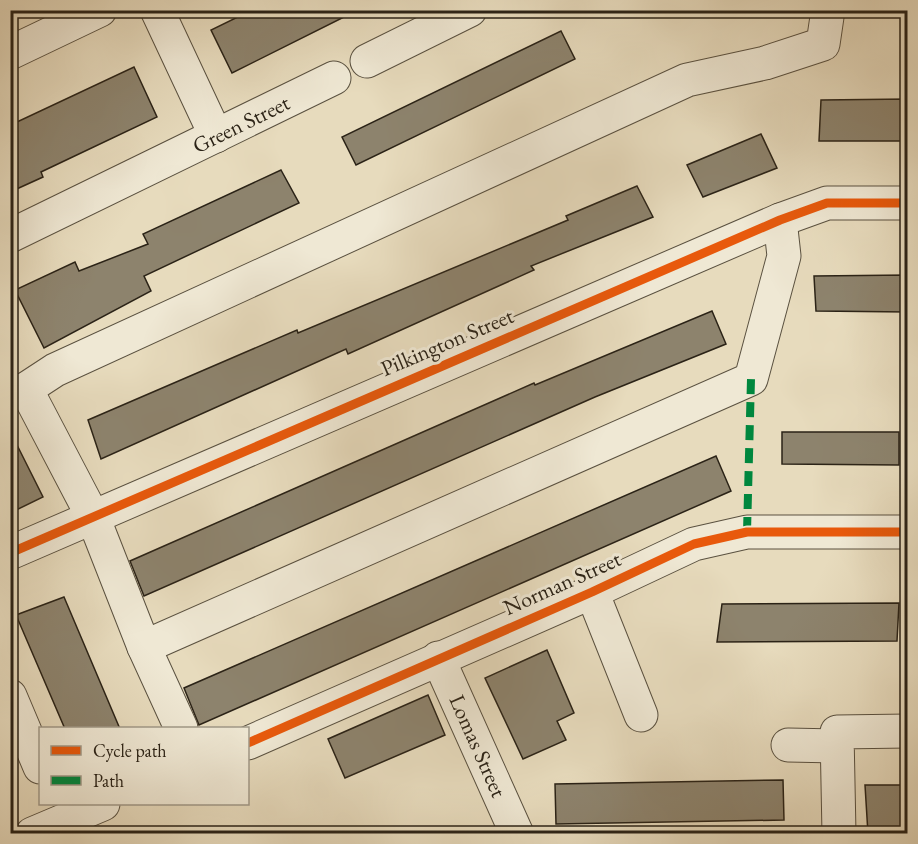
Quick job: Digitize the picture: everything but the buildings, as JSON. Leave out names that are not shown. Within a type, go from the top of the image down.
[{"type":"street","points":[[10,52],[100,10]]},
{"type":"street","points":[[157,10],[216,136]]},
{"type":"street","points":[[180,727],[144,647],[93,517],[19,392],[55,370],[687,80],[765,63],[823,44],[828,10]]},
{"type":"street","points":[[367,61],[459,13]]},
{"type":"street","name":"Green Street","points":[[10,236],[334,78]]},
{"type":"street","name":"Pilkington Street","points":[[10,553],[780,220],[827,203],[908,203]]},
{"type":"street","points":[[144,647],[751,379],[784,256],[780,220]]},
{"type":"street","name":"Norman Street","points":[[249,743],[592,592],[694,544],[747,532],[908,532]]},
{"type":"street","points":[[592,592],[641,715]]},
{"type":"street","name":"Lomas Street","points":[[438,658],[517,834]]},
{"type":"street","points":[[10,696],[39,765]]},
{"type":"street","points":[[839,834],[837,732],[908,731]]},
{"type":"street","points":[[788,746],[837,746]]},
{"type":"street","points":[[32,834],[100,805]]},
{"type":"marked path","points":[[747,532],[751,379]]},
{"type":"cycle path","points":[[10,553],[780,220],[827,203],[908,203]]},
{"type":"cycle path","points":[[249,743],[592,592],[694,544],[747,532],[908,532]]}]
